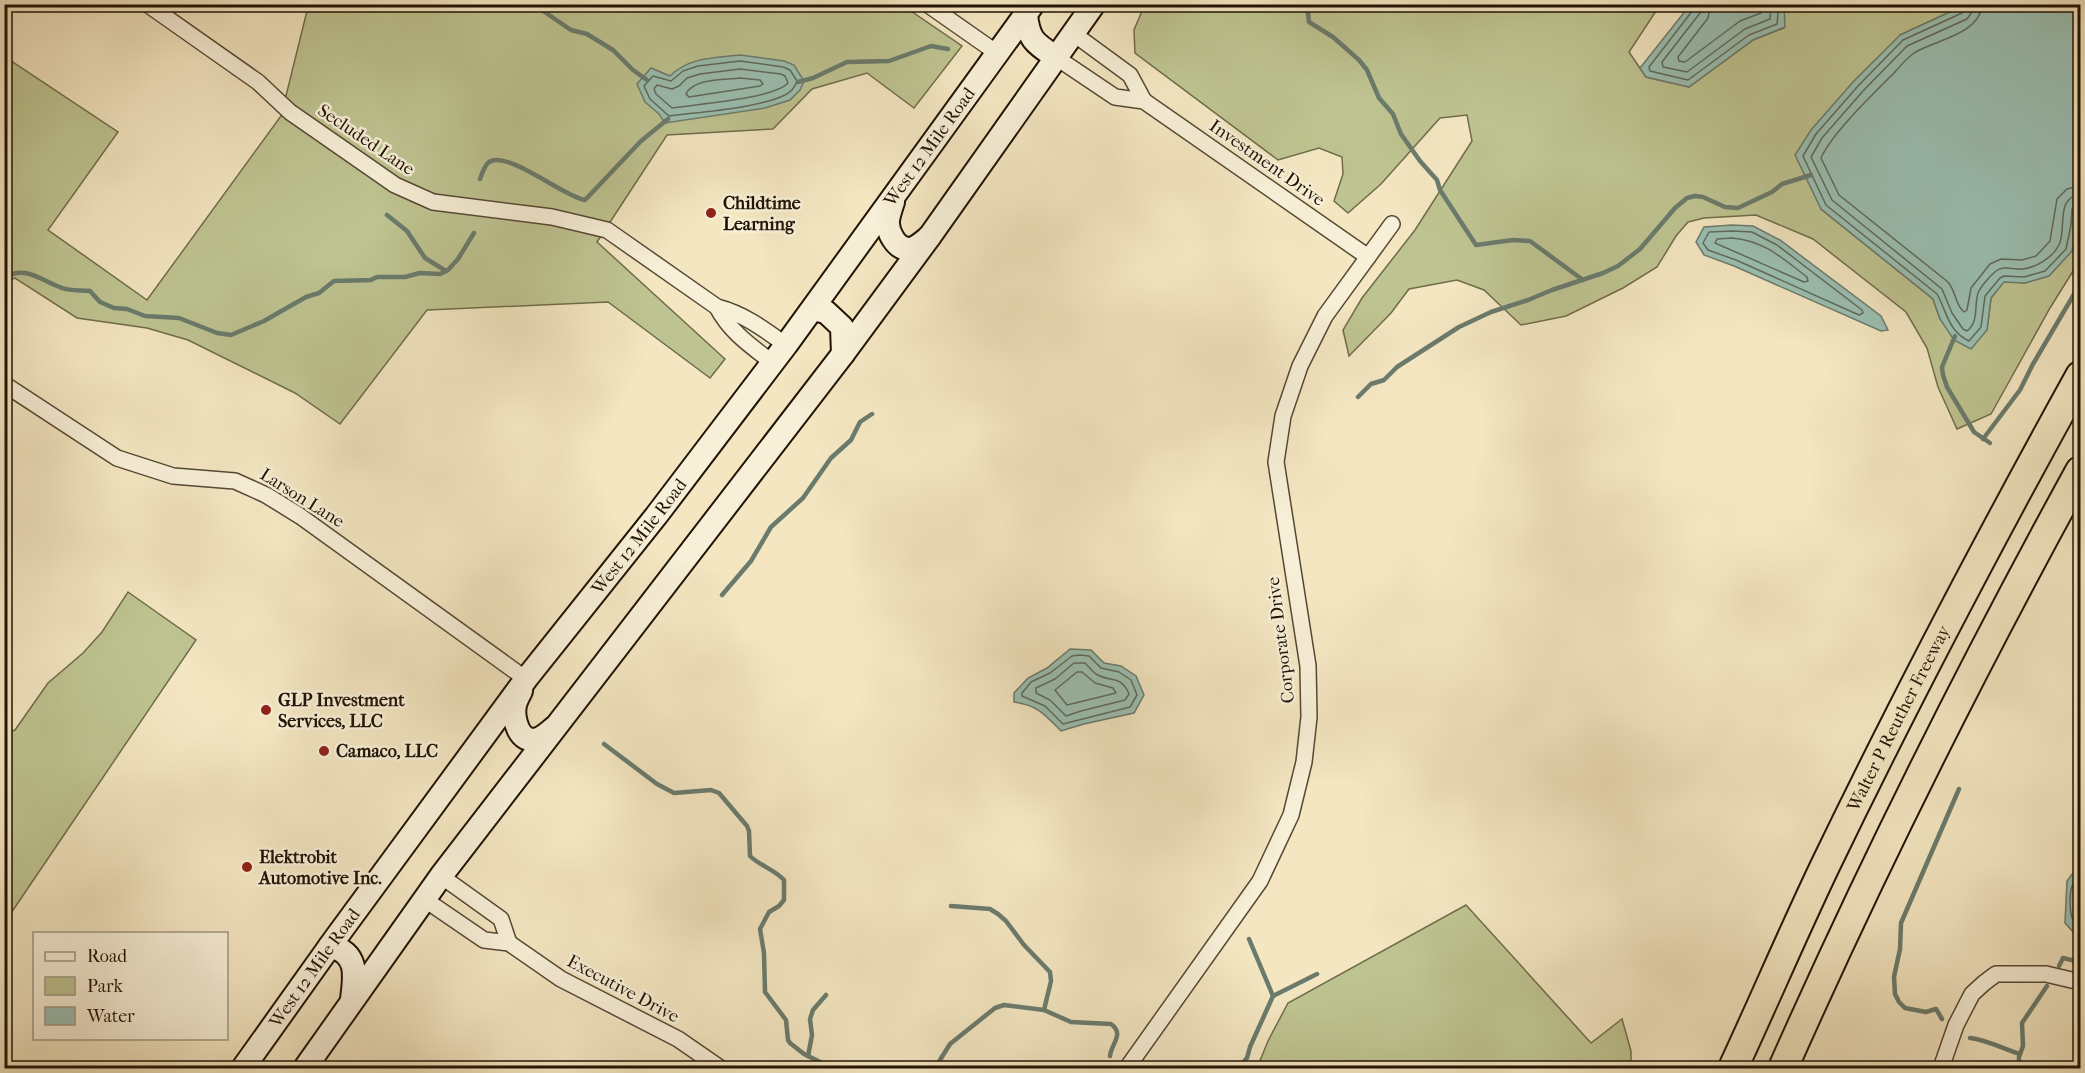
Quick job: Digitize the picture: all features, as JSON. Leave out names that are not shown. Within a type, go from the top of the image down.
[{"type":"highway","name":"Walter P Reuther Freeway","points":[[1733,1068],[1824,868],[1919,675],[2019,485],[2080,376]]},
{"type":"highway","points":[[1783,1068],[1925,767],[2080,471]]},
{"type":"main road","points":[[305,1068],[441,876],[843,354],[930,236],[1094,4]]},
{"type":"main road","name":"West 12 Mile Road","points":[[243,1068],[526,679],[656,516],[780,354],[1030,10]]},
{"type":"main road","points":[[1030,10],[1028,33],[1057,58]]},
{"type":"main road","points":[[894,198],[888,219],[891,237],[900,246],[908,249],[918,246],[930,236]]},
{"type":"main road","points":[[813,309],[826,312],[842,327],[843,354]]},
{"type":"main road","points":[[526,679],[515,704],[516,724],[521,734],[528,739],[538,739],[557,726]]},
{"type":"main road","points":[[330,946],[339,948],[352,962],[355,977],[352,1001]]},
{"type":"street","name":"Secluded Lane","points":[[147,4],[258,82],[290,112],[395,184],[433,202],[552,217],[607,230],[717,307],[733,311],[753,322],[780,354]]},
{"type":"street","points":[[927,4],[997,53]]},
{"type":"street","name":"Investment Drive","points":[[1074,34],[1130,75],[1144,101],[1368,257]]},
{"type":"street","name":"Investment Drive","points":[[1057,58],[1115,97],[1144,101]]},
{"type":"street","name":"Corporate Drive","points":[[1127,1068],[1260,881],[1291,814],[1304,762],[1309,717],[1308,676],[1276,462],[1283,416],[1300,366],[1325,316],[1392,224]]},
{"type":"street","name":"Secluded Lane","points":[[717,307],[725,322],[741,338],[780,354]]},
{"type":"street","name":"Larson Lane","points":[[4,384],[117,458],[173,476],[235,481],[266,495],[300,516],[526,679]]},
{"type":"street","points":[[441,876],[501,919],[509,943]]},
{"type":"street","name":"Executive Drive","points":[[424,899],[483,940],[509,943],[561,979],[678,1039],[720,1068]]},
{"type":"street","points":[[1941,1068],[1956,1025],[1972,994],[1996,974],[2046,974],[2080,982]]},
{"type":"green space","points":[[1145,4],[1660,5],[1629,52],[1646,77],[1689,87],[1753,40],[1784,28],[1784,5],[1965,5],[1900,35],[1821,209],[1933,299],[1940,319],[1987,330],[1991,298],[2004,281],[2025,283],[2077,226],[2080,190],[2080,260],[2050,308],[1991,414],[1957,429],[1938,387],[1927,348],[1906,312],[1813,239],[1756,215],[1704,218],[1688,222],[1676,236],[1657,267],[1623,288],[1566,316],[1521,325],[1484,290],[1457,280],[1409,289],[1391,313],[1349,356],[1343,330],[1362,298],[1415,230],[1472,141],[1467,115],[1440,118],[1381,184],[1348,213],[1334,201],[1343,174],[1342,157],[1319,148],[1278,160],[1135,53],[1134,30]]},
{"type":"green space","points":[[306,5],[902,5],[962,46],[914,108],[867,73],[812,89],[773,129],[667,135],[597,242],[725,359],[710,378],[608,302],[427,310],[340,424],[295,393],[188,340],[147,328],[77,318],[15,278],[5,282],[5,57],[118,132],[48,230],[147,300],[281,116],[308,7]]},
{"type":"green space","points":[[128,592],[196,640],[5,922],[5,733],[15,730],[48,683],[83,653],[102,632]]},
{"type":"green space","points":[[1466,905],[1591,1043],[1622,1019],[1631,1051],[1631,1068],[1257,1068],[1288,1003]]},
{"type":"water","points":[[1690,5],[1784,5],[1785,27],[1753,40],[1689,87],[1646,77],[1640,68]]},
{"type":"water","points":[[1965,5],[2080,5],[2080,190],[2072,251],[2049,276],[2025,283],[2004,282],[1991,298],[1987,330],[1971,349],[1954,340],[1940,319],[1933,299],[1821,209],[1795,155],[1811,130],[1853,82],[1900,35]]},
{"type":"water","points":[[740,55],[784,61],[794,65],[804,81],[800,90],[790,100],[765,108],[665,123],[659,114],[645,102],[637,84],[651,68],[670,76],[685,65],[694,62]]},
{"type":"water","points":[[1753,226],[1780,240],[1881,316],[1888,330],[1881,331],[1704,255],[1696,242],[1704,227]]},
{"type":"water","points":[[1070,649],[1091,650],[1104,663],[1121,666],[1136,676],[1144,695],[1134,713],[1061,731],[1035,708],[1014,702],[1014,693],[1028,678],[1047,668]]},
{"type":"water","points":[[2080,864],[2080,934],[2074,933],[2065,923],[2067,881]]},
{"type":"waterway","points":[[533,4],[571,30],[587,34],[613,50],[647,80]]},
{"type":"waterway","points":[[1307,4],[1309,22],[1333,37],[1367,70],[1379,98],[1393,114],[1401,134],[1437,180],[1440,190],[1476,245],[1513,240],[1530,241],[1583,280]]},
{"type":"waterway","points":[[798,82],[813,78],[847,62],[889,61],[931,46],[948,49]]},
{"type":"waterway","points":[[480,179],[489,162],[498,160],[509,162],[585,200],[641,141],[668,119]]},
{"type":"waterway","points":[[1358,397],[1371,384],[1384,380],[1397,367],[1459,327],[1491,312],[1618,266],[1640,249],[1675,208],[1687,198],[1703,197],[1725,207],[1738,208],[1772,192],[1782,184],[1811,175]]},
{"type":"waterway","points":[[387,215],[407,231],[425,258],[446,271]]},
{"type":"waterway","points":[[4,277],[27,273],[65,289],[90,291],[100,302],[114,308],[127,309],[145,316],[179,318],[217,333],[231,335],[264,321],[306,297],[319,293],[334,281],[405,277],[420,273],[440,274],[448,270],[458,259],[474,233]]},
{"type":"waterway","points":[[1983,439],[2020,390],[2080,284]]},
{"type":"waterway","points":[[1955,336],[1942,367],[1943,375],[1947,387],[1974,432],[1990,443]]},
{"type":"waterway","points":[[722,595],[751,561],[771,527],[803,498],[831,458],[851,440],[860,422],[872,414]]},
{"type":"waterway","points":[[604,744],[657,784],[674,793],[711,790],[719,793],[747,826],[750,856],[784,880],[784,900],[769,912],[760,929],[764,953],[765,992],[786,1020],[790,1043],[804,1054],[832,1068]]},
{"type":"waterway","points":[[1942,1019],[1936,1009],[1926,1012],[1905,1008],[1895,994],[1894,977],[1900,949],[1901,923],[1959,789]]},
{"type":"waterway","points":[[951,906],[990,909],[1006,921],[1024,945],[1050,972],[1051,981],[1044,1010]]},
{"type":"waterway","points":[[1238,1068],[1247,1058],[1273,996],[1249,939]]},
{"type":"waterway","points":[[2059,966],[2063,958],[2080,962]]},
{"type":"waterway","points":[[1273,996],[1317,974]]},
{"type":"waterway","points":[[2019,1068],[2019,1057],[2023,1046],[2022,1023],[2047,986]]},
{"type":"waterway","points":[[808,1056],[812,1035],[810,1019],[813,1010],[826,995]]},
{"type":"waterway","points":[[935,1068],[950,1044],[995,1008],[1004,1005],[1044,1010],[1071,1022],[1111,1024],[1117,1035],[1110,1056]]},
{"type":"waterway","points":[[1970,1038],[2020,1054]]},
{"type":"place","name":"Childtime Learning","points":[[711,213]]},
{"type":"place","name":"GLP Investment Services, LLC","points":[[266,710]]},
{"type":"place","name":"Camaco, LLC","points":[[324,751]]},
{"type":"place","name":"Elektrobit Automotive Inc.","points":[[247,867]]}]
